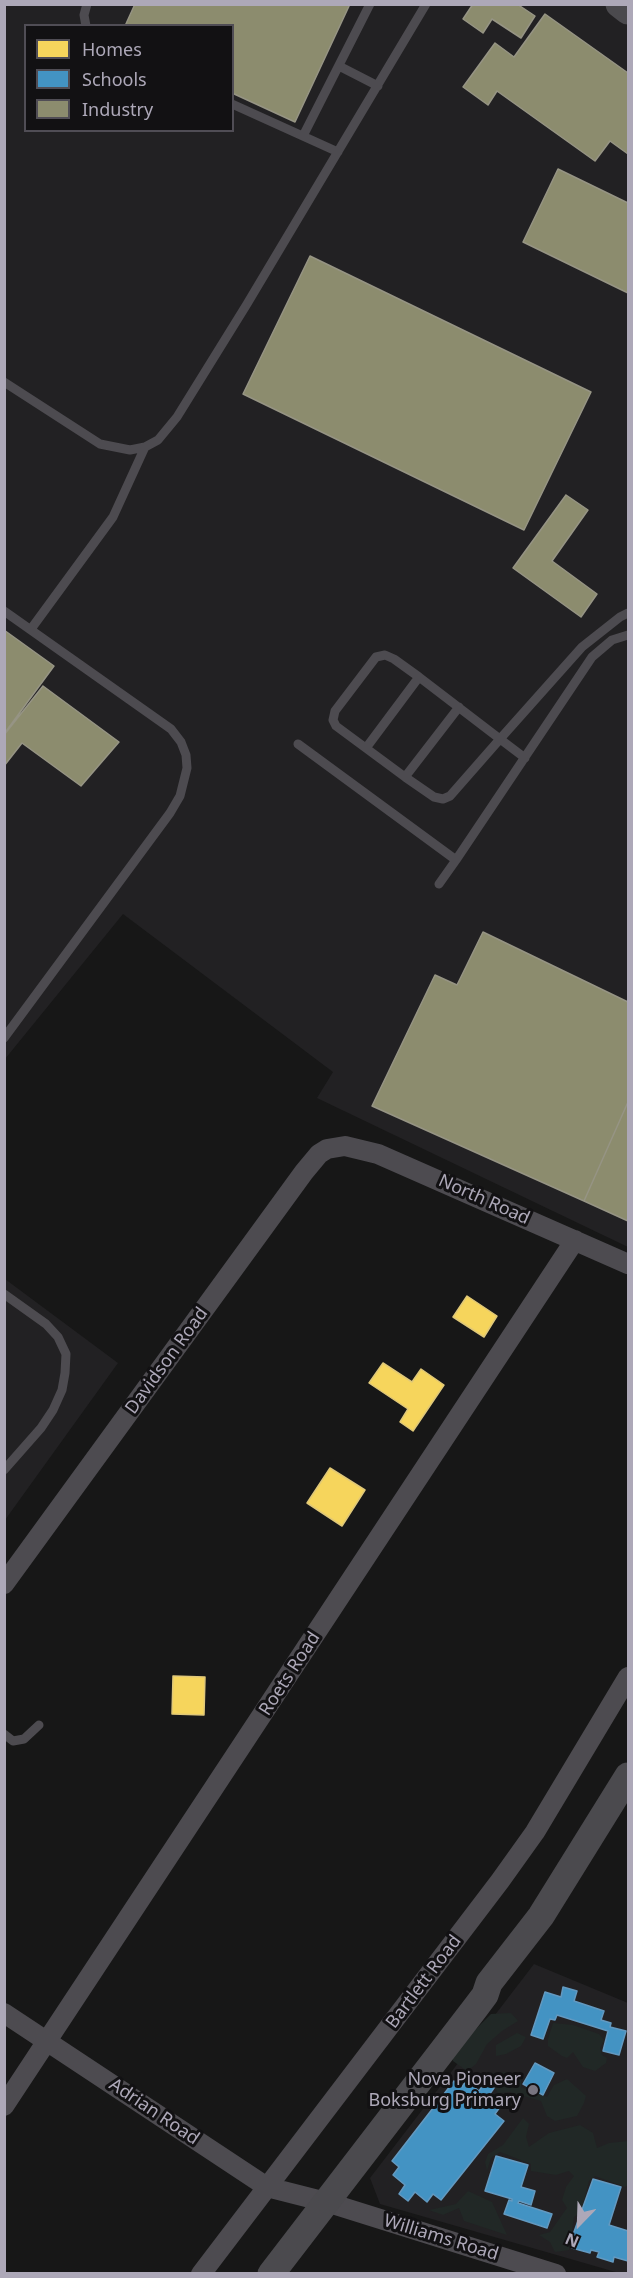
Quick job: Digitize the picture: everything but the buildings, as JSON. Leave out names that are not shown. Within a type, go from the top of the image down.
[{"type":"street","points":[[619,4],[628,11]]},
{"type":"street","name":"North Road","points":[[336,1146],[365,1149],[394,1160],[628,1264]]},
{"type":"street","name":"Davidson Road","points":[[4,1584],[304,1172],[319,1154],[336,1146]]},
{"type":"street","name":"Roets Road","points":[[4,2106],[575,1240]]},
{"type":"street","name":"Bartlett Road","points":[[201,2274],[512,1865],[535,1832],[628,1677]]},
{"type":"street","points":[[254,2274],[477,2007],[489,1983],[541,1916],[628,1776]]},
{"type":"street","name":"Adrian Road","points":[[4,2013],[267,2187],[318,2200]]},
{"type":"street","points":[[271,2274],[318,2200]]},
{"type":"street","name":"Williams Road","points":[[318,2200],[556,2274]]},
{"type":"lane","points":[[86,24],[84,15],[87,4]]},
{"type":"lane","points":[[303,136],[370,4]]},
{"type":"lane","points":[[4,382],[100,444],[130,450],[146,447],[158,440],[177,417],[426,4]]},
{"type":"lane","points":[[339,66],[378,86]]},
{"type":"lane","points":[[234,105],[338,152]]},
{"type":"lane","points":[[31,629],[113,517],[146,447]]},
{"type":"lane","points":[[4,611],[171,729],[181,742],[186,755],[187,768],[180,795],[170,813],[4,1038]]},
{"type":"lane","points":[[525,758],[500,739],[459,707],[419,677],[385,655],[376,657],[335,711],[333,720],[336,726],[434,797],[444,799],[450,796],[500,739],[582,647],[620,616],[628,613]]},
{"type":"lane","points":[[439,884],[592,657],[612,640],[628,635]]},
{"type":"lane","points":[[366,748],[419,677]]},
{"type":"lane","points":[[405,777],[459,707]]},
{"type":"lane","points":[[298,744],[456,860]]},
{"type":"lane","points":[[4,1294],[52,1330],[66,1354],[66,1364],[62,1390],[53,1410],[41,1428],[4,1470]]},
{"type":"lane","points":[[4,1734],[13,1741],[24,1739],[39,1725]]},
{"type":"shaded area","points":[[5,5],[628,5],[628,1247],[317,1098],[333,1072],[123,914],[5,1059]]},
{"type":"shaded area","points":[[5,1279],[118,1363],[5,1520]]},
{"type":"shaded area","name":"Nova Pioneer Boksburg Primary","points":[[534,1964],[628,2003],[628,2273],[619,2273],[380,2204],[370,2178]]},
{"type":"shaded area","points":[[511,2013],[518,2021],[487,2044],[476,2064],[467,2071],[453,2061],[450,2051],[465,2035],[474,2031],[491,2014]]},
{"type":"shaded area","points":[[553,2023],[573,2025],[599,2034],[604,2040],[600,2048],[602,2055],[607,2058],[606,2063],[595,2071],[583,2067],[573,2052],[567,2058],[548,2046]]},
{"type":"shaded area","points":[[517,2033],[526,2037],[521,2046],[506,2054],[496,2056],[496,2045]]},
{"type":"shaded area","points":[[509,2072],[521,2078],[521,2087],[547,2097],[554,2085],[567,2079],[586,2096],[584,2103],[577,2116],[555,2121],[547,2116],[541,2101],[510,2092],[498,2093],[489,2078],[491,2073]]},
{"type":"shaded area","points":[[523,2118],[529,2124],[526,2137],[529,2147],[549,2133],[580,2125],[593,2133],[597,2148],[609,2143],[628,2141],[628,2185],[625,2187],[595,2176],[589,2181],[581,2212],[574,2217],[569,2250],[555,2252],[550,2242],[539,2235],[550,2232],[567,2208],[562,2200],[566,2187],[574,2176],[569,2171],[556,2175],[531,2171],[531,2164],[500,2152],[491,2158],[487,2171],[485,2162],[488,2154],[503,2145]]},
{"type":"shaded area","points":[[468,2191],[492,2202],[507,2235],[464,2221],[459,2208],[443,2215],[429,2210],[456,2204]]},
{"type":"place","name":"Nova Pioneer Boksburg Primary","points":[[533,2090]]}]
